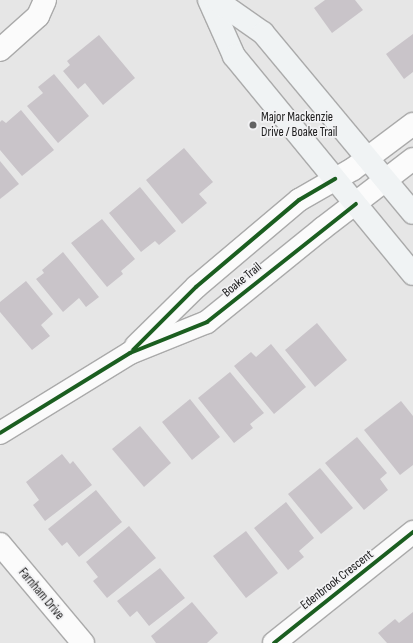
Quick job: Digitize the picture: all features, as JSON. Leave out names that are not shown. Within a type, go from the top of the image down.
[{"type":"main road","points":[[209,0],[234,56],[352,169],[371,192],[413,213]]},
{"type":"main road","points":[[216,0],[264,33],[352,169],[371,192],[413,274]]},
{"type":"street","points":[[0,50],[38,16],[45,0]]},
{"type":"street","name":"Boake Trail","points":[[130,353],[196,287],[299,200],[352,169],[413,124]]},
{"type":"street","name":"Boake Trail","points":[[0,433],[130,353],[207,322],[413,159]]},
{"type":"street","name":"Edenbrook Crescent","points":[[274,643],[413,532]]},
{"type":"street","name":"Farnham Drive","points":[[0,544],[83,643]]},
{"type":"building","points":[[325,0],[355,0],[363,10],[332,33],[314,8]]},
{"type":"building","points":[[413,34],[413,72],[404,79],[386,54]]},
{"type":"building","points":[[99,35],[135,78],[103,105],[85,83],[78,89],[63,71],[70,65],[67,61]]},
{"type":"building","points":[[54,74],[89,116],[58,143],[27,106],[43,93],[38,87]]},
{"type":"building","points":[[21,110],[54,150],[22,176],[0,150],[0,122],[2,120],[6,123]]},
{"type":"building","points":[[184,148],[213,182],[199,194],[207,203],[182,224],[146,180]]},
{"type":"building","points":[[0,161],[19,184],[0,199]]},
{"type":"building","points":[[140,187],[176,231],[159,245],[155,241],[141,252],[109,213]]},
{"type":"building","points":[[102,219],[135,259],[121,271],[123,274],[107,287],[71,243]]},
{"type":"building","points":[[63,252],[99,297],[86,307],[79,298],[63,312],[36,279],[44,273],[42,270]]},
{"type":"building","points":[[26,281],[53,314],[41,325],[50,336],[32,350],[0,312],[0,302]]},
{"type":"building","points":[[317,323],[347,360],[315,387],[285,350]]},
{"type":"building","points":[[271,344],[306,387],[274,414],[234,366],[251,352],[256,357]]},
{"type":"building","points":[[230,372],[264,413],[250,424],[253,428],[234,443],[198,398]]},
{"type":"building","points":[[190,399],[220,437],[192,460],[162,422]]},
{"type":"building","points":[[401,401],[413,416],[413,465],[400,475],[364,430]]},
{"type":"building","points":[[140,426],[171,463],[144,487],[112,449]]},
{"type":"building","points":[[357,437],[387,473],[380,479],[388,490],[364,510],[325,463]]},
{"type":"building","points":[[62,454],[70,464],[73,461],[92,485],[45,521],[33,505],[39,500],[26,482]]},
{"type":"building","points":[[320,468],[353,508],[321,534],[288,494]]},
{"type":"building","points":[[96,490],[122,522],[79,557],[67,542],[62,546],[48,529]]},
{"type":"building","points":[[286,502],[314,538],[299,551],[304,557],[288,570],[254,528]]},
{"type":"building","points":[[129,526],[156,558],[107,598],[93,581],[98,577],[86,562]]},
{"type":"building","points":[[246,531],[278,573],[246,598],[213,556]]},
{"type":"building","points":[[160,568],[185,598],[149,626],[137,611],[130,617],[117,601]]},
{"type":"building","points":[[192,602],[218,633],[207,643],[156,643],[151,636]]},
{"type":"building","points":[[413,612],[413,643],[387,643],[378,633],[395,619],[399,623]]},
{"type":"cycle path","points":[[133,350],[196,287],[299,200],[335,179]]},
{"type":"cycle path","points":[[0,433],[130,353],[207,322],[356,204]]},
{"type":"cycle path","points":[[274,643],[413,532]]},
{"type":"place","name":"Major Mackenzie Drive / Boake Trail","points":[[253,125]]}]
